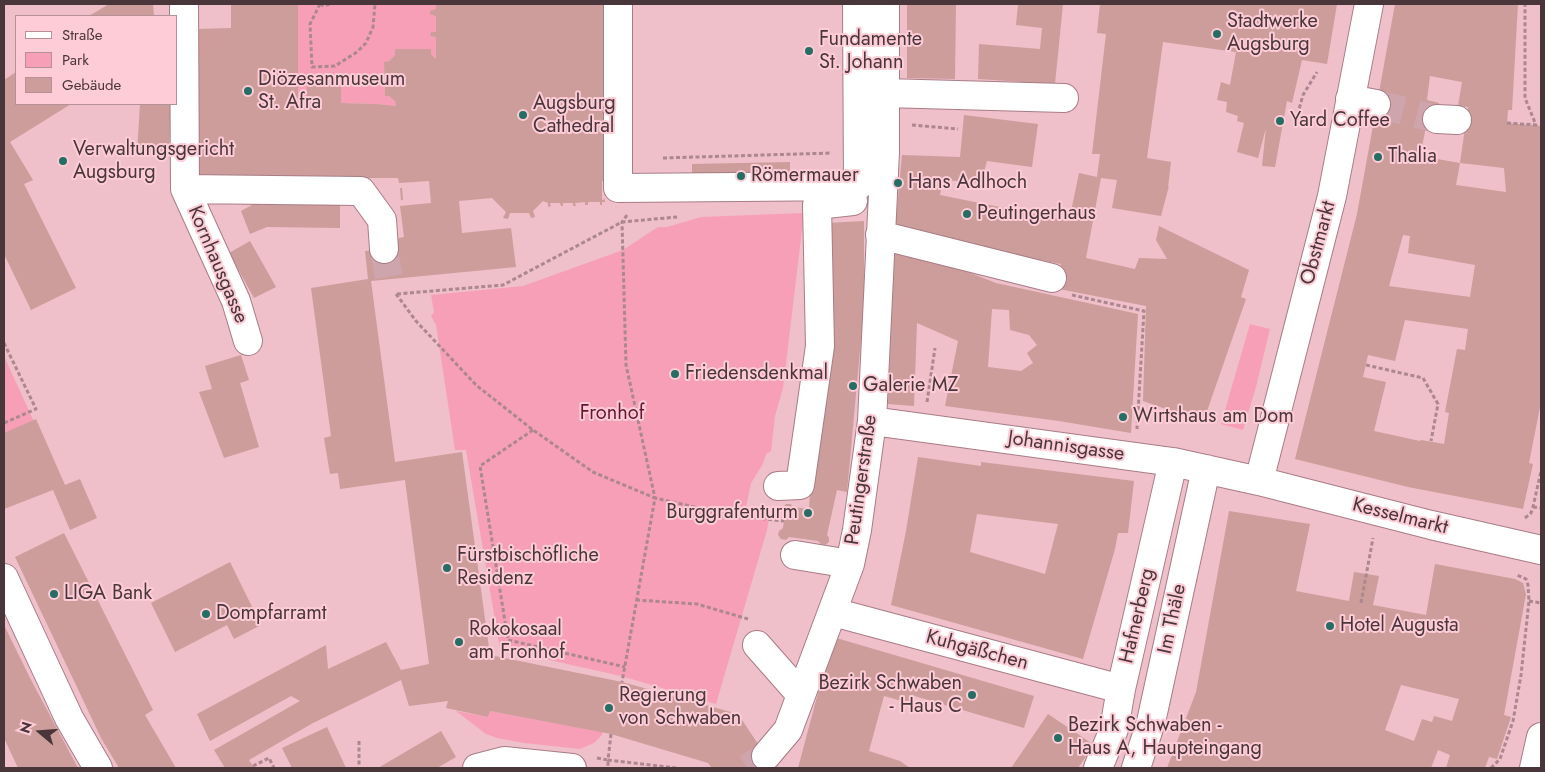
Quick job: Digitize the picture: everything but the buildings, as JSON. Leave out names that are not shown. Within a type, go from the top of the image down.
[{"type":"street","name":"Kornhausgasse","points":[[184,4],[185,189],[236,301],[248,341]]},
{"type":"street","points":[[618,4],[618,188],[858,186],[857,4]]},
{"type":"street","name":"Peutingerstraße","points":[[766,756],[788,730],[850,564],[857,530],[872,422],[885,123],[885,4]]},
{"type":"street","name":"Obstmarkt","points":[[1259,481],[1332,196],[1363,102],[1369,4]]},
{"type":"street","points":[[885,93],[1064,98]]},
{"type":"street","name":"Kornhausgasse","points":[[185,189],[361,191],[382,220],[384,249]]},
{"type":"street","points":[[778,486],[800,485],[820,346],[817,205],[882,199]]},
{"type":"street","points":[[880,235],[1052,278]]},
{"type":"street","name":"Johannisgasse","points":[[872,422],[1173,462],[1259,481]]},
{"type":"street","name":"Hafnerberg","points":[[1098,768],[1114,729],[1121,689],[1173,462]]},
{"type":"street","name":"Im Thäle","points":[[1136,768],[1151,722],[1206,468]]},
{"type":"street","name":"Kesselmarkt","points":[[1259,481],[1431,526],[1541,550]]},
{"type":"street","points":[[795,555],[850,564]]},
{"type":"street","points":[[4,578],[69,718],[98,768]]},
{"type":"street","name":"Kuhgäßchen","points":[[833,612],[1121,689]]},
{"type":"street","points":[[757,646],[801,695]]},
{"type":"street","points":[[1534,768],[1541,737]]},
{"type":"street","points":[[477,768],[506,765],[572,768]]},
{"type":"path","points":[[330,4],[324,6],[319,4],[310,24],[312,67],[335,66],[358,52],[366,43],[373,28],[375,4]]},
{"type":"path","points":[[1507,123],[1536,125],[1525,98],[1525,4]]},
{"type":"path","points":[[1294,127],[1303,95],[1317,72]]},
{"type":"path","points":[[885,123],[958,129]]},
{"type":"path","points":[[654,158],[858,152]]},
{"type":"path","points":[[681,217],[622,222],[502,285],[396,294],[416,321],[476,385],[533,430],[593,472],[655,498],[730,515],[784,521]]},
{"type":"path","points":[[622,222],[626,365],[655,498],[622,682]]},
{"type":"path","points":[[1052,278],[1050,290],[1144,311],[1137,436]]},
{"type":"path","points":[[4,343],[36,409],[4,424]]},
{"type":"path","points":[[923,428],[935,348]]},
{"type":"path","points":[[1366,365],[1423,378],[1438,404],[1431,442]]},
{"type":"path","points":[[533,430],[480,466],[508,640],[625,667]]},
{"type":"path","points":[[1522,520],[1527,518],[1533,507],[1541,471]]},
{"type":"path","points":[[1533,507],[1541,508]]},
{"type":"path","points":[[1361,603],[1373,537]]},
{"type":"path","points":[[1491,768],[1500,760],[1513,721],[1521,675],[1529,601],[1526,579],[1515,574]]},
{"type":"path","points":[[636,600],[697,604],[749,620]]},
{"type":"path","points":[[1529,601],[1541,603]]},
{"type":"path","points":[[611,734],[608,760],[676,768]]},
{"type":"path","points":[[359,741],[359,768]]},
{"type":"path","points":[[253,766],[268,758],[274,768]]},
{"type":"green space","points":[[298,4],[436,4],[436,32],[431,32],[430,36],[436,37],[436,59],[431,54],[431,49],[395,49],[395,55],[389,61],[384,62],[385,96],[389,96],[395,101],[396,106],[341,103],[341,80],[307,80],[307,105],[298,105]]},
{"type":"green space","name":"Fronhof","points":[[804,213],[783,388],[775,416],[771,451],[766,454],[763,464],[751,483],[746,507],[770,513],[767,530],[716,704],[621,676],[500,649],[466,450],[455,450],[436,325],[431,316],[434,312],[431,295],[523,286],[623,250],[658,227],[667,227],[701,217]]},
{"type":"green space","points":[[1250,324],[1270,329],[1243,430],[1221,424]]},
{"type":"green space","points":[[4,356],[36,426],[4,441]]},
{"type":"green space","points":[[456,711],[488,717],[490,711],[603,732],[594,743],[580,749],[524,743],[486,734]]},
{"type":"tunnel","points":[[1376,104],[1437,119]]},
{"type":"tunnel","points":[[384,249],[389,279]]},
{"type":"tunnel","points":[[747,768],[766,756]]},
{"type":"place","name":"Stadtwerke Augsburg","points":[[1217,34]]},
{"type":"place","name":"Fundamente St. Johann","points":[[809,51]]},
{"type":"place","name":"Diözesanmuseum St. Afra","points":[[248,91]]},
{"type":"place","name":"Augsburg Cathedral","points":[[523,115]]},
{"type":"place","name":"Yard Coffee","points":[[1280,121]]},
{"type":"place","name":"Thalia","points":[[1378,157]]},
{"type":"place","name":"Verwaltungsgericht Augsburg","points":[[63,161]]},
{"type":"place","name":"Römermauer","points":[[741,176]]},
{"type":"place","name":"Hans Adlhoch","points":[[898,183]]},
{"type":"place","name":"Peutingerhaus","points":[[967,214]]},
{"type":"place","name":"Friedensdenkmal","points":[[675,374]]},
{"type":"place","name":"Galerie MZ","points":[[853,386]]},
{"type":"place","name":"Wirtshaus am Dom","points":[[1123,417]]},
{"type":"place","name":"Burggrafenturm","points":[[808,513]]},
{"type":"place","name":"Fürstbischöfliche Residenz","points":[[447,568]]},
{"type":"place","name":"LIGA Bank","points":[[54,594]]},
{"type":"place","name":"Dompfarramt","points":[[206,614]]},
{"type":"place","name":"Hotel Augusta","points":[[1330,626]]},
{"type":"place","name":"Rokokosaal am Fronhof","points":[[459,642]]},
{"type":"place","name":"Bezirk Schwaben - Haus C","points":[[972,695]]},
{"type":"place","name":"Regierung von Schwaben","points":[[609,708]]},
{"type":"place","name":"Bezirk Schwaben - Haus A, Haupteingang","points":[[1058,738]]}]
